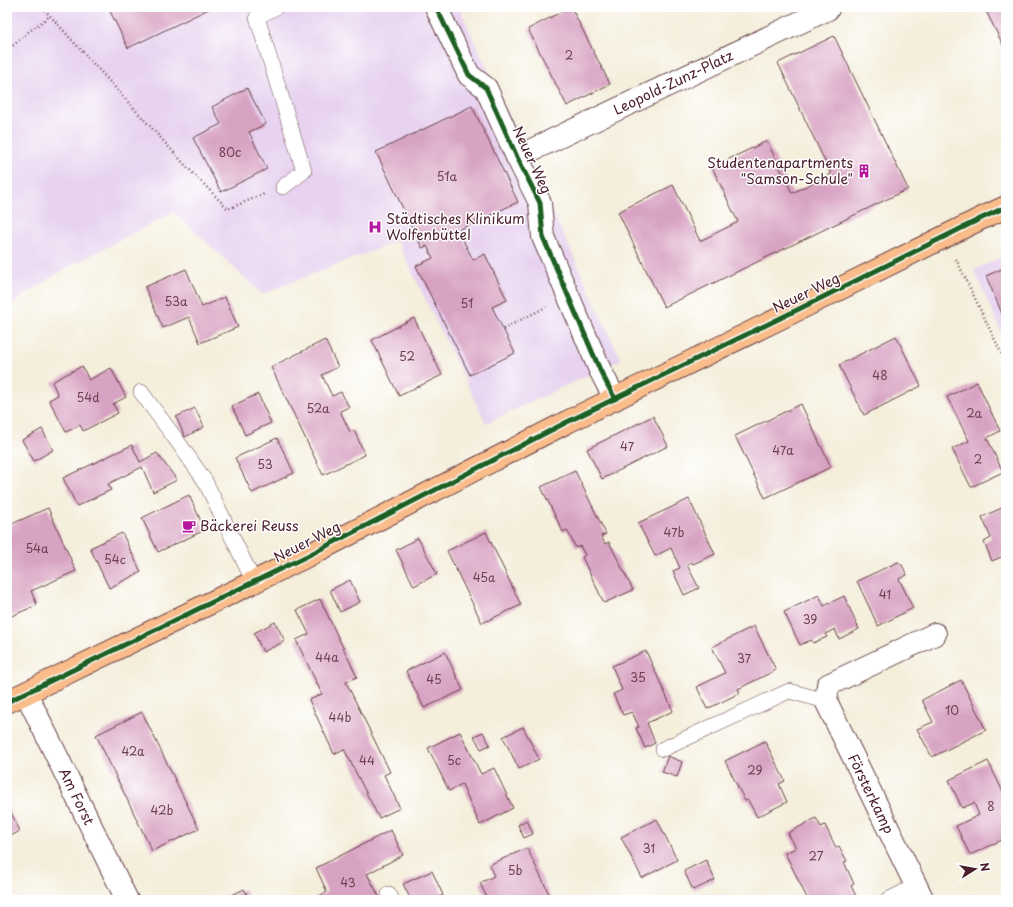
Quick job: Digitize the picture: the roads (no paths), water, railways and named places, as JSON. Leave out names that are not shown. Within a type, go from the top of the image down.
[{"type":"main road","name":"Neuer Weg","points":[[7,702],[309,555],[567,422],[1006,207]]},
{"type":"street","name":"Neuer Weg","points":[[436,7],[469,75],[486,88],[517,157],[540,203],[542,237],[600,370],[616,399]]},
{"type":"street","name":"Leopold-Zunz-Platz","points":[[517,157],[828,9],[827,7]]},
{"type":"street","points":[[826,701],[828,685],[935,634]]},
{"type":"street","name":"Am Forst","points":[[26,692],[127,900]]},
{"type":"street","name":"Försterkamp","points":[[826,701],[920,893]]},
{"type":"lane","points":[[276,7],[257,17],[304,171],[283,187]]},
{"type":"lane","points":[[142,392],[205,481],[254,582]]},
{"type":"lane","points":[[663,749],[789,691],[826,701]]},
{"type":"lane","name":"Försterkamp","points":[[888,900],[920,893]]},
{"type":"place","name":"Studentenapartments \"Samson-Schule\"","points":[[864,171]]},
{"type":"place","name":"Städtisches Klinikum Wolfenbüttel","points":[[375,227]]},
{"type":"place","name":"Bäckerei Reuss","points":[[189,526]]}]
